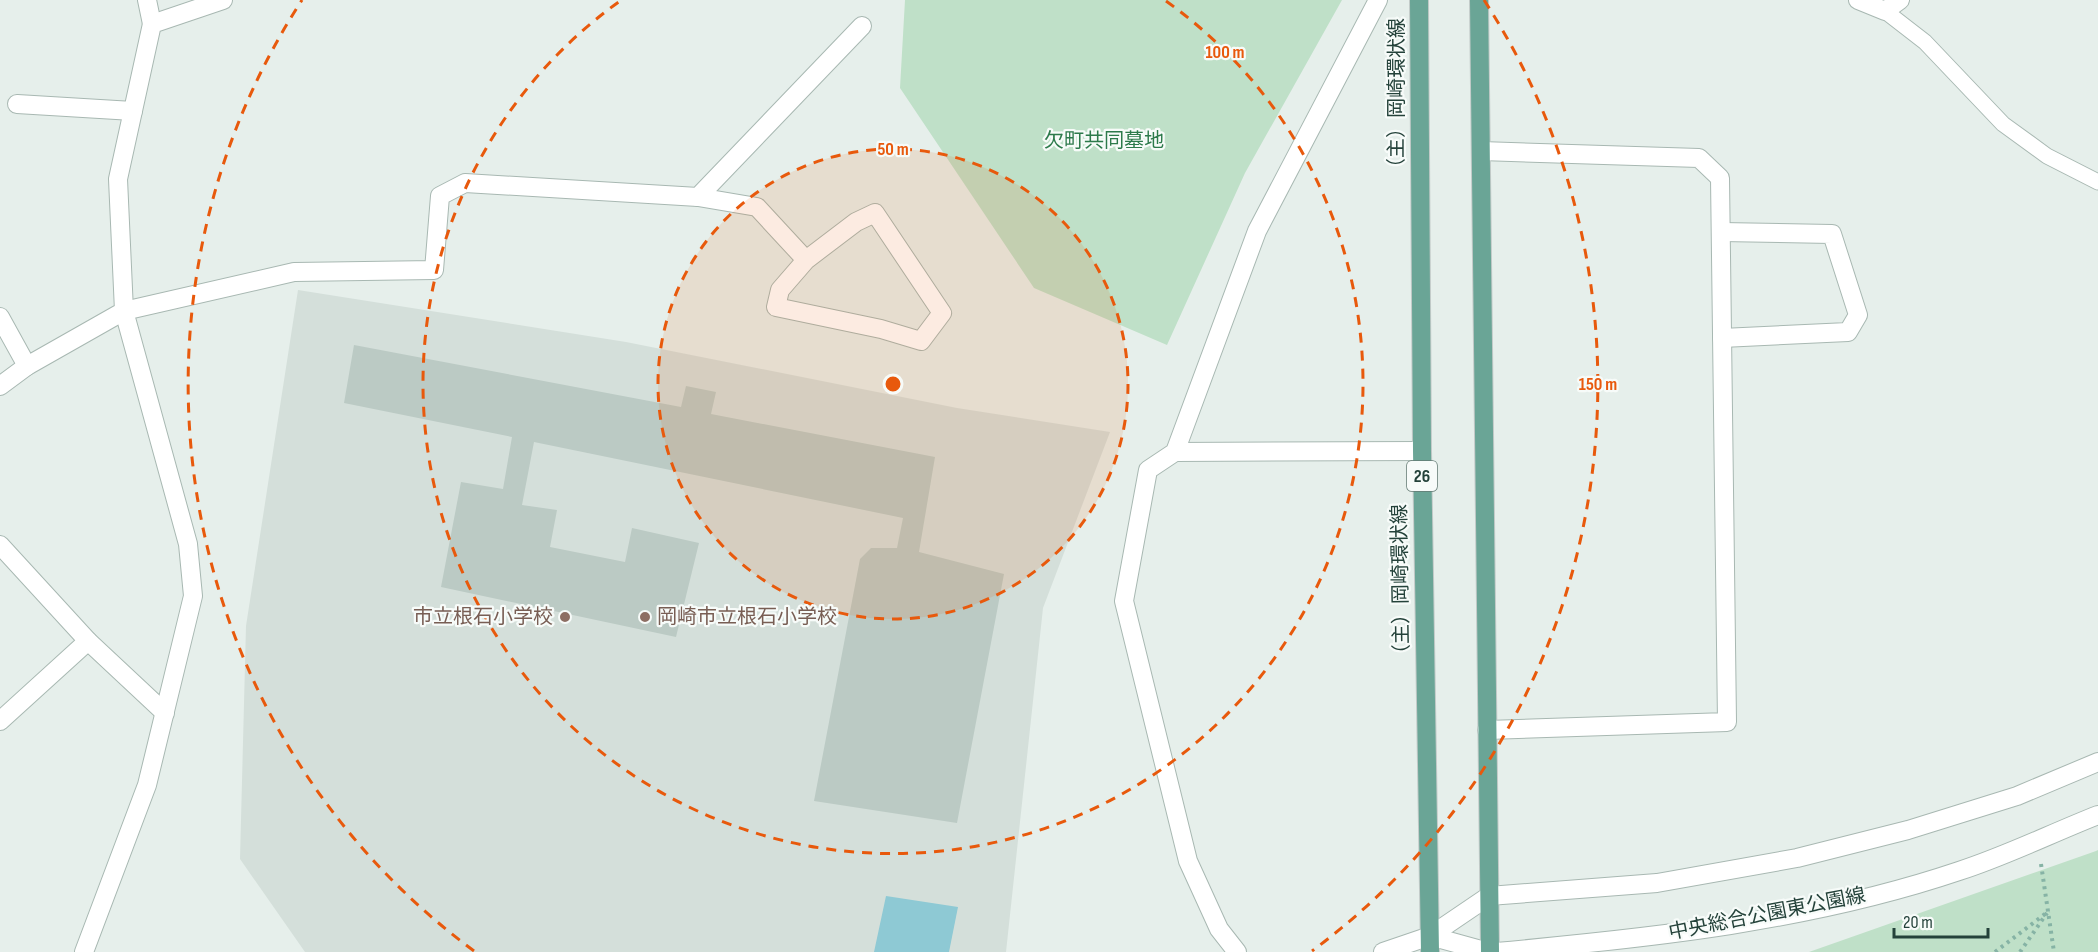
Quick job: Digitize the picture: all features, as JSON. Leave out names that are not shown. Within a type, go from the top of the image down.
[{"type":"main road","name":"（主）岡崎環状線","points":[[1419,0],[1422,451],[1430,944]]},
{"type":"main road","points":[[1479,0],[1489,952]]},
{"type":"street","points":[[84,952],[147,785],[193,596],[188,544],[124,312],[118,179],[152,24],[147,0]]},
{"type":"street","points":[[152,24],[223,0]]},
{"type":"street","points":[[1175,452],[1257,231],[1378,0]]},
{"type":"street","points":[[1858,0],[1893,5]]},
{"type":"street","points":[[698,197],[862,26]]},
{"type":"street","points":[[17,104],[133,111]]},
{"type":"street","points":[[1481,151],[1699,158],[1720,178],[1727,722],[1487,730]]},
{"type":"street","points":[[0,386],[27,366],[124,312],[294,272],[434,270],[440,196],[465,183],[698,197],[757,207],[806,260]]},
{"type":"street","points":[[875,213],[942,313],[921,341],[881,329],[776,307],[780,290],[806,260],[856,222],[875,213]]},
{"type":"street","points":[[1721,232],[1832,234],[1858,315],[1848,332],[1722,338]]},
{"type":"street","points":[[0,317],[27,366]]},
{"type":"street","points":[[1237,952],[1219,928],[1188,861],[1124,602],[1148,470],[1175,452],[1422,451]]},
{"type":"street","points":[[0,545],[88,641],[165,713]]},
{"type":"street","points":[[0,721],[88,641]]},
{"type":"street","points":[[1430,944],[1489,896],[1657,883],[1797,858],[1908,830],[2017,796],[2098,762]]},
{"type":"street","name":"中央総合公園東公園線","points":[[1496,952],[1631,939],[1825,907],[1960,871],[2098,815]]},
{"type":"street","points":[[1383,952],[1430,944],[1489,952]]},
{"type":"lane","points":[[1893,5],[2003,124],[2047,156],[2098,182]]},
{"type":"path","points":[[2036,839],[2054,952]]},
{"type":"path","points":[[1995,952],[2049,910]]},
{"type":"path","points":[[2020,952],[2049,910]]},
{"type":"shaded area","name":"岡崎市立根石小学校","points":[[298,290],[626,342],[957,408],[1110,432],[1043,608],[1006,952],[305,952],[240,859],[246,626]]},
{"type":"green space","name":"欠町共同墓地","points":[[905,0],[1342,0],[1245,173],[1167,345],[1034,288],[900,88]]},
{"type":"green space","points":[[2098,850],[2098,952],[1809,952],[2096,851]]},
{"type":"water","points":[[886,896],[958,907],[949,952],[874,952]]},
{"type":"building","points":[[354,345],[681,407],[686,386],[716,392],[711,414],[935,457],[919,552],[1004,574],[957,823],[814,801],[860,559],[871,548],[897,548],[903,518],[534,442],[522,505],[557,510],[550,547],[625,562],[632,528],[699,543],[676,637],[441,587],[461,482],[503,489],[512,437],[344,403]]},
{"type":"place","name":"市立根石小学校","points":[[565,617]]},
{"type":"place","name":"岡崎市立根石小学校","points":[[645,617]]}]
